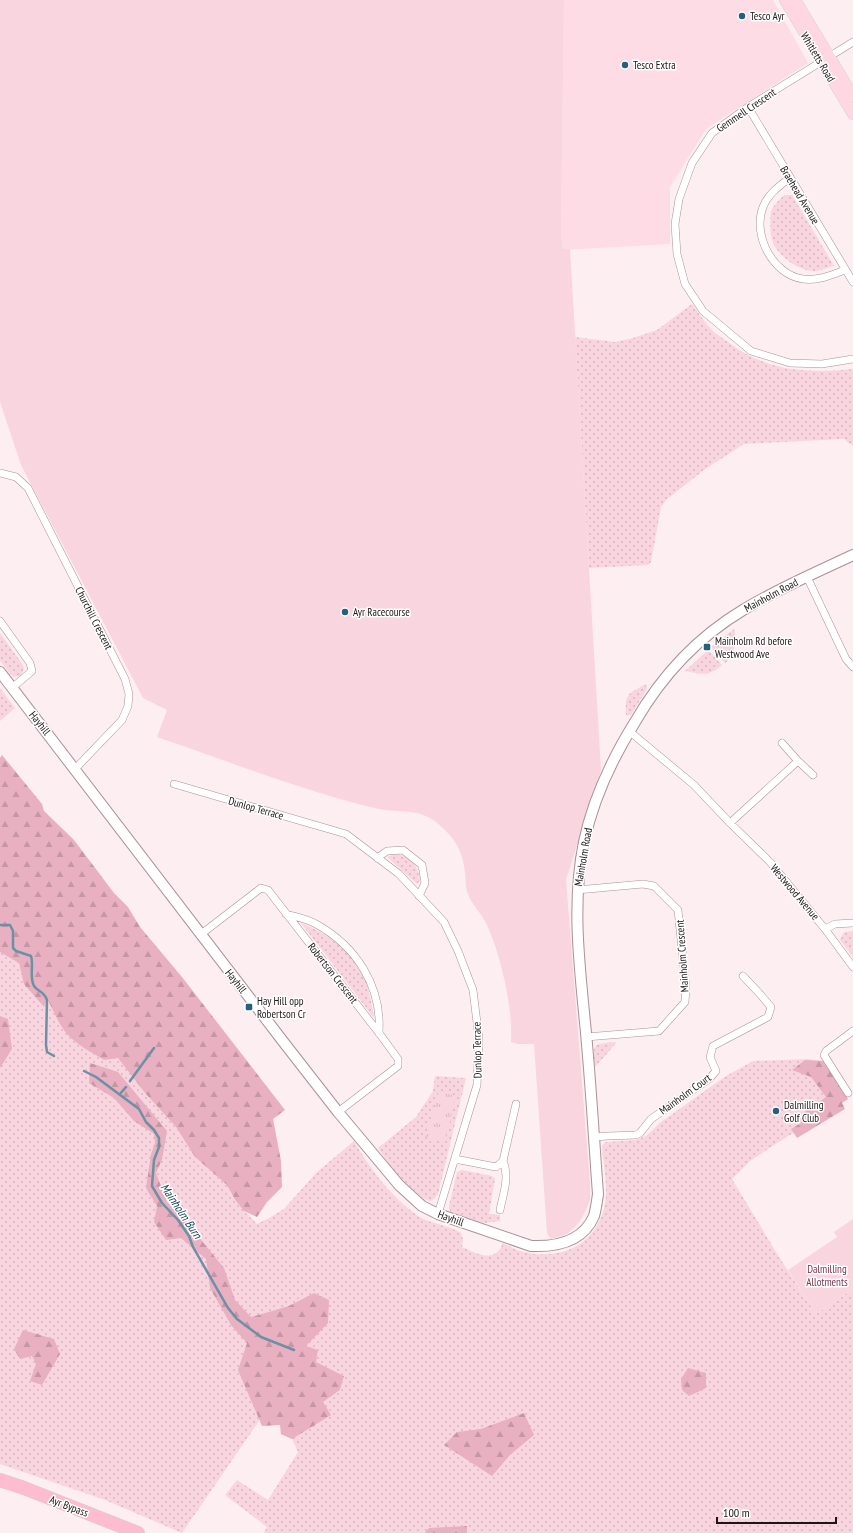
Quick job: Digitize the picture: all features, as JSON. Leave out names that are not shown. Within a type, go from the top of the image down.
[{"type":"highway","name":"Ayr Bypass","points":[[0,1480],[138,1533]]},
{"type":"main road","name":"Whitletts Road","points":[[784,0],[853,96]]},
{"type":"main road","name":"Whitletts Road","points":[[795,0],[853,114]]},
{"type":"street","name":"Gemmell Crescent","points":[[853,42],[748,107],[712,133],[689,170],[679,199],[675,224],[677,254],[685,284],[703,311],[751,351],[790,363],[822,364],[853,359]]},
{"type":"street","name":"Braehead Avenue","points":[[748,107],[853,282]]},
{"type":"street","points":[[790,178],[773,191],[763,208],[760,222],[762,239],[770,255],[780,268],[792,276],[804,279],[826,277],[845,270]]},
{"type":"street","name":"Churchill Crescent","points":[[0,473],[16,477],[28,488],[125,679],[129,694],[128,706],[122,720],[75,769]]},
{"type":"street","name":"Mainholm Road","points":[[563,1243],[574,1239],[584,1231],[594,1216],[598,1194],[578,942],[577,890],[584,841],[599,790],[629,731],[648,700],[683,657],[742,610],[853,554]]},
{"type":"street","points":[[807,576],[846,659],[853,667]]},
{"type":"street","points":[[0,622],[30,663],[32,671],[12,688]]},
{"type":"street","name":"Hayhill","points":[[0,672],[200,935],[338,1112],[399,1185],[422,1206],[438,1214],[531,1246],[545,1247],[563,1243]]},
{"type":"street","name":"Westwood Avenue","points":[[629,731],[694,785],[770,862],[825,929],[853,967]]},
{"type":"street","points":[[782,743],[813,775]]},
{"type":"street","points":[[730,823],[798,761]]},
{"type":"street","name":"Dunlop Terrace","points":[[174,784],[346,834],[399,874],[444,922],[473,990],[479,1039],[477,1085],[438,1214]]},
{"type":"street","points":[[378,858],[387,851],[402,850],[422,865],[425,883],[419,896]]},
{"type":"street","name":"Mainholm Crescent","points":[[577,890],[643,884],[654,886],[678,910],[686,988],[684,1002],[659,1030],[586,1037]]},
{"type":"street","name":"Robertson Crescent","points":[[200,935],[261,888],[268,890],[379,1032],[398,1059],[398,1066],[338,1112]]},
{"type":"street","name":"Robertson Crescent","points":[[286,914],[314,923],[335,936],[353,953],[366,971],[374,990],[380,1020],[379,1032]]},
{"type":"street","points":[[825,929],[835,924],[853,923]]},
{"type":"street","name":"Mainholm Court","points":[[594,1137],[614,1135],[630,1136],[640,1133],[652,1119],[709,1079],[716,1071],[710,1056],[713,1046],[768,1017],[771,1007],[743,976]]},
{"type":"street","points":[[848,1093],[824,1056],[826,1051],[853,1030]]},
{"type":"street","points":[[454,1159],[496,1167],[503,1161],[516,1104]]},
{"type":"street","points":[[500,1210],[507,1169],[503,1161]]},
{"type":"shaded area","points":[[564,0],[773,0],[808,63],[706,129],[670,187],[670,244],[563,250],[561,235]]},
{"type":"green space","name":"Ayr Racecourse","points":[[0,0],[564,0],[561,235],[563,249],[570,249],[601,770],[566,880],[590,1184],[590,1200],[583,1216],[577,1225],[567,1234],[551,1239],[547,1233],[534,1044],[518,1044],[511,1042],[508,998],[497,952],[487,925],[467,892],[462,857],[453,839],[436,822],[422,815],[379,809],[323,794],[157,737],[167,710],[143,698],[21,465],[0,402]]},
{"type":"green space","points":[[784,195],[792,195],[834,266],[816,271],[810,271],[796,266],[779,252],[772,240],[770,223],[771,212]]},
{"type":"green space","points":[[692,304],[715,333],[742,352],[757,359],[772,365],[803,370],[819,371],[853,369],[853,446],[844,439],[744,444],[704,470],[666,500],[661,507],[651,562],[648,565],[589,568],[575,337],[615,342],[633,338],[657,330]]},
{"type":"green space","points":[[734,629],[735,638],[733,652],[725,663],[711,647]]},
{"type":"green space","points":[[0,633],[23,665],[24,669],[21,676],[13,677],[0,661]]},
{"type":"green space","points":[[708,650],[722,665],[705,674],[685,671]]},
{"type":"green space","points":[[646,684],[647,689],[631,715],[626,715],[627,698],[631,692]]},
{"type":"green space","points":[[0,688],[15,708],[0,721]]},
{"type":"green space","points":[[2,755],[42,804],[44,811],[74,840],[114,893],[128,907],[140,927],[182,977],[285,1110],[273,1119],[281,1161],[282,1187],[267,1202],[257,1217],[244,1211],[235,1200],[227,1185],[195,1157],[176,1127],[145,1093],[118,1058],[104,1060],[75,1042],[61,1025],[47,998],[44,1007],[24,984],[19,963],[0,952],[0,758]]},
{"type":"green space","points":[[394,854],[405,856],[415,865],[420,880],[417,884],[387,857]]},
{"type":"green space","points":[[301,923],[321,932],[340,945],[355,962],[366,982],[374,1018]]},
{"type":"green space","points":[[0,924],[45,994],[57,1018],[68,1034],[80,1045],[104,1060],[118,1057],[145,1093],[176,1127],[195,1157],[227,1185],[235,1201],[257,1224],[284,1209],[316,1173],[354,1141],[374,1172],[399,1200],[423,1219],[451,1228],[461,1233],[463,1240],[462,1247],[486,1256],[495,1253],[500,1249],[503,1243],[520,1251],[535,1254],[562,1252],[585,1240],[594,1231],[601,1219],[605,1204],[606,1191],[602,1149],[603,1144],[606,1142],[635,1140],[646,1136],[661,1122],[726,1076],[753,1061],[808,1059],[823,1061],[848,1099],[750,1161],[732,1179],[779,1257],[816,1314],[853,1289],[853,1533],[264,1533],[267,1527],[225,1495],[237,1480],[268,1500],[298,1452],[292,1439],[281,1434],[305,1414],[340,1390],[344,1376],[315,1362],[318,1350],[270,1339],[274,1399],[182,1533],[105,1500],[0,1464]]},
{"type":"green space","points":[[853,931],[853,957],[840,940],[844,932]]},
{"type":"green space","points":[[0,1016],[8,1019],[12,1049],[0,1068]]},
{"type":"green space","points":[[617,1042],[595,1067],[594,1049],[596,1046],[603,1043]]},
{"type":"green space","points":[[805,1060],[823,1061],[848,1099],[842,1103],[845,1109],[797,1138],[791,1129],[801,1123],[802,1114],[826,1097],[811,1077],[792,1070]]},
{"type":"green space","points":[[90,1063],[118,1072],[167,1131],[162,1160],[156,1173],[167,1202],[184,1219],[224,1268],[235,1300],[251,1317],[289,1306],[314,1293],[329,1300],[328,1323],[306,1346],[318,1350],[316,1362],[344,1376],[340,1390],[323,1402],[331,1415],[292,1439],[281,1434],[280,1425],[262,1426],[238,1370],[247,1343],[231,1325],[210,1288],[206,1259],[181,1238],[166,1240],[154,1222],[157,1206],[146,1188],[151,1154],[155,1143],[154,1134],[134,1121],[114,1098],[89,1083]]},
{"type":"green space","points":[[435,1076],[466,1078],[438,1194],[430,1201],[424,1199],[395,1173],[378,1148],[416,1117],[433,1091]]},
{"type":"green space","points":[[439,1091],[456,1096],[445,1143],[425,1137]]},
{"type":"green space","points":[[462,1170],[492,1176],[495,1179],[489,1214],[500,1215],[500,1221],[484,1223],[455,1215],[450,1212],[449,1206],[457,1172]]},
{"type":"green space","name":"Dalmilling Allotments","points":[[853,1219],[853,1289],[816,1314],[788,1270],[837,1237],[834,1232]]},
{"type":"green space","points":[[23,1330],[54,1339],[60,1354],[42,1385],[30,1381],[36,1364],[32,1356],[20,1359],[14,1349]]},
{"type":"green space","points":[[688,1368],[706,1373],[706,1388],[689,1396],[682,1390],[681,1379]]},
{"type":"green space","points":[[524,1413],[534,1435],[510,1455],[492,1476],[444,1445],[457,1432],[481,1429]]},
{"type":"green space","points":[[467,1526],[467,1533],[425,1533],[429,1528]]},
{"type":"waterway","name":"Mainholm Burn","points":[[0,925],[10,925],[13,931],[13,948],[16,951],[31,956],[34,986],[44,995],[47,1000],[47,1052],[54,1056]]},
{"type":"waterway","points":[[130,1081],[154,1048]]},
{"type":"waterway","name":"Mainholm Burn","points":[[84,1071],[96,1077],[139,1109],[146,1122],[159,1138],[159,1147],[154,1160],[152,1186],[162,1203],[178,1220],[189,1236],[193,1247],[228,1308],[237,1319],[261,1337],[294,1350]]},
{"type":"waterway","points":[[120,1094],[126,1087]]},
{"type":"place","name":"Tesco Ayr","points":[[742,16]]},
{"type":"place","name":"Tesco Extra","points":[[625,65]]},
{"type":"place","name":"Ayr Racecourse","points":[[345,612]]},
{"type":"place","name":"Mainholm Rd before Westwood Ave","points":[[707,647]]},
{"type":"place","name":"Hay Hill opp Robertson Cr","points":[[249,1007]]},
{"type":"place","name":"Dalmilling Golf Club","points":[[776,1111]]}]
